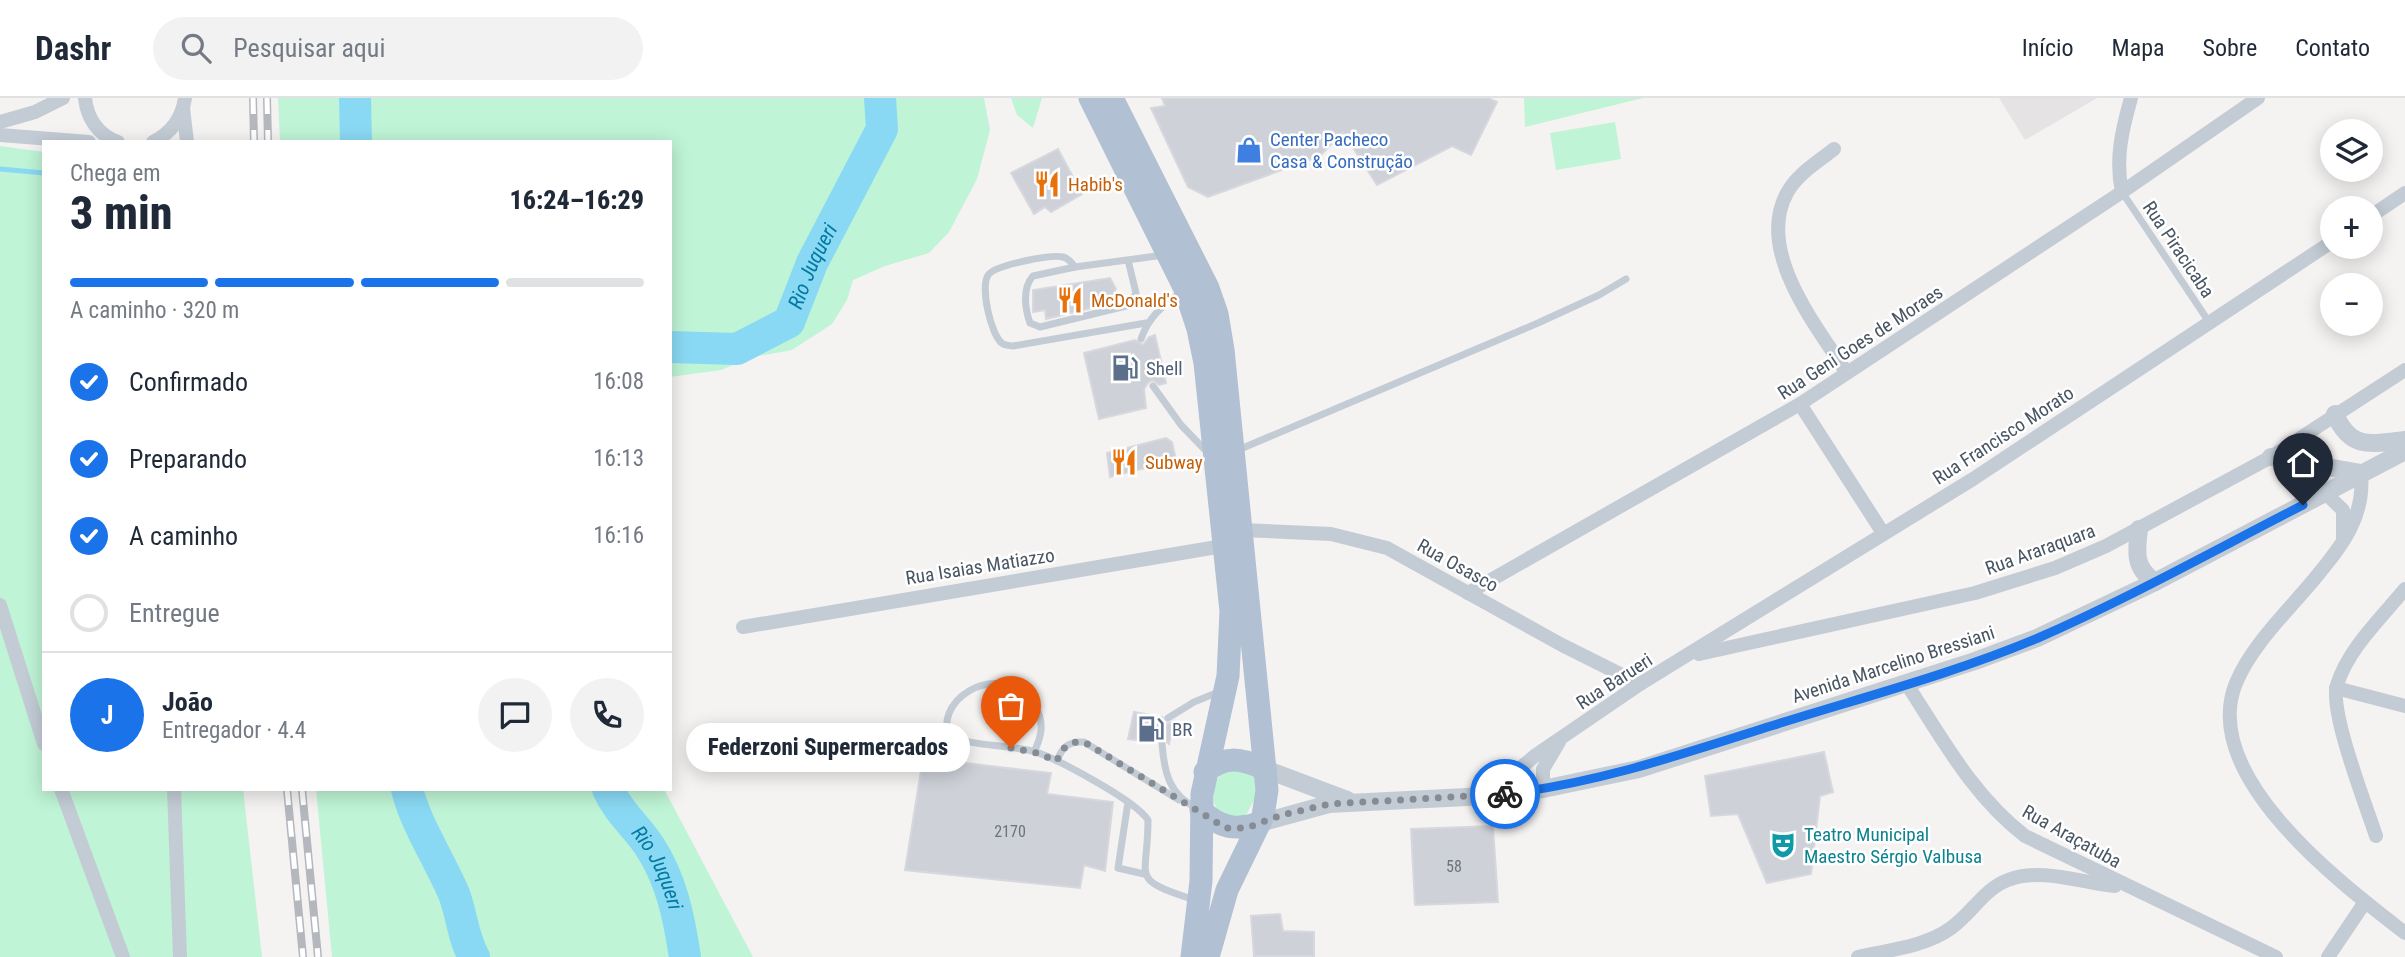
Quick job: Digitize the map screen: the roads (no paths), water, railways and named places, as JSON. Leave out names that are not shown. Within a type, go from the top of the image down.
[{"type":"main road","points":[[1090,98],[1185,289],[1205,363],[1242,530],[1267,790],[1259,823],[1237,865],[1212,951]]},
{"type":"main road","points":[[1116,99],[1208,288],[1217,314],[1223,350],[1223,546],[1231,647],[1225,690],[1205,772],[1201,810],[1200,902],[1192,957]]},
{"type":"main road","points":[[1205,772],[1232,758],[1265,769]]},
{"type":"main road","points":[[1201,810],[1226,828],[1237,829],[1259,823]]},
{"type":"street","points":[[0,122],[35,113],[63,98]]},
{"type":"street","points":[[85,98],[89,117],[98,130],[115,140]]},
{"type":"street","points":[[2122,192],[2118,152],[2131,98]]},
{"type":"street","name":"Rua Geni Goes de Moraes","points":[[1468,593],[1800,404],[2122,192],[2258,98]]},
{"type":"street","points":[[156,140],[167,133],[184,103]]},
{"type":"street","points":[[184,103],[187,140]]},
{"type":"street","points":[[0,135],[64,140]]},
{"type":"street","points":[[1834,149],[1800,176],[1787,192],[1780,211],[1779,229],[1782,256],[1793,290],[1847,373]]},
{"type":"street","points":[[2383,208],[2405,193]]},
{"type":"street","name":"Rua Francisco Morato","points":[[1690,656],[1973,479],[2320,249]]},
{"type":"street","name":"Rua Araraquara","points":[[1690,656],[1975,593],[2055,569],[2139,529],[2271,457],[2405,370]]},
{"type":"street","points":[[1800,404],[1883,533]]},
{"type":"street","points":[[2335,414],[2349,438],[2359,442],[2405,440]]},
{"type":"street","name":"Avenida Marcelino Bressiani","points":[[1259,823],[1311,808],[1486,796],[1543,789],[1639,769],[1906,683],[2037,638],[2155,582],[2405,452]]},
{"type":"street","points":[[2271,457],[2361,473],[2361,504],[2343,544],[2256,651],[2236,683],[2230,708],[2232,734],[2241,762],[2257,792],[2295,837],[2365,902],[2405,933]]},
{"type":"street","points":[[2325,493],[2343,510],[2343,544]]},
{"type":"street","points":[[2139,529],[2137,562],[2142,574],[2155,582]]},
{"type":"street","name":"Rua Osasco","points":[[1242,530],[1331,534],[1387,548],[1640,684]]},
{"type":"street","name":"Rua Isaias Matiazzo","points":[[743,626],[1223,546]]},
{"type":"street","points":[[2376,836],[2339,718],[2336,688],[2356,649],[2405,589]]},
{"type":"street","points":[[0,605],[42,738]]},
{"type":"street","name":"Rua Barueri","points":[[1486,796],[1536,755],[1640,684],[1690,656]]},
{"type":"street","name":"Rua Araçatuba","points":[[1906,683],[1978,793],[2000,817],[2025,836],[2259,954],[2276,957]]},
{"type":"street","points":[[2336,688],[2405,706]]},
{"type":"street","name":"Rua Barueri","points":[[1543,789],[1543,769],[1559,741]]},
{"type":"street","points":[[1265,769],[1357,803]]},
{"type":"street","points":[[62,791],[123,957]]},
{"type":"street","points":[[174,791],[180,957]]},
{"type":"street","points":[[1858,957],[1919,943],[1947,931],[1997,885],[2008,880],[2040,875],[2127,887]]},
{"type":"street","points":[[2329,957],[2365,902]]},
{"type":"lane","name":"Rua Piracicaba","points":[[2122,192],[2208,322]]},
{"type":"lane","points":[[1128,260],[1136,293],[1130,305],[1064,322],[1034,326],[1026,308],[1028,282],[1038,274],[1075,267],[1168,254]]},
{"type":"lane","points":[[1075,267],[1063,257],[1054,257],[1003,266],[990,273],[984,283],[984,293],[996,337],[1003,345],[1013,346],[1146,324]]},
{"type":"lane","points":[[1153,386],[1181,425],[1225,456],[1538,323],[1599,295],[1626,279]]},
{"type":"lane","points":[[1141,339],[1146,324],[1156,311],[1185,289]]},
{"type":"lane","points":[[1034,752],[1041,736],[1038,711],[1020,690],[1007,683],[997,682],[975,687],[948,715],[946,727],[953,738],[1034,752],[1057,761],[1128,803],[1148,820],[1143,874]]},
{"type":"lane","points":[[1168,718],[1194,702],[1225,690]]},
{"type":"lane","points":[[1057,761],[1065,747],[1074,741],[1084,742],[1179,800],[1201,810]]},
{"type":"lane","points":[[1162,743],[1171,783],[1179,800]]},
{"type":"lane","points":[[1128,803],[1118,868],[1143,874],[1153,886],[1200,902]]},
{"type":"waterway","points":[[355,98],[356,140]]},
{"type":"waterway","name":"Rio Juqueri","points":[[672,347],[737,349],[789,322],[812,263],[882,129],[880,98]]},
{"type":"waterway","points":[[0,169],[42,173]]},
{"type":"waterway","points":[[408,791],[454,894],[467,942],[474,957]]},
{"type":"waterway","name":"Rio Juqueri","points":[[609,791],[650,847],[664,873],[677,914],[685,957]]},
{"type":"railway","points":[[253,98],[254,140]]},
{"type":"railway","points":[[267,98],[268,140]]},
{"type":"railway","points":[[287,791],[303,957]]},
{"type":"railway","points":[[302,791],[318,957]]},
{"type":"place","name":"Center Pacheco Casa & Construção","points":[[1249,150]]},
{"type":"place","name":"Habib's","points":[[1047,184]]},
{"type":"place","name":"McDonald's","points":[[1070,300]]},
{"type":"place","name":"Shell","points":[[1125,368]]},
{"type":"place","name":"Subway","points":[[1124,462]]},
{"type":"place","name":"BR","points":[[1151,729]]},
{"type":"place","name":"Federzoni Supermercados","points":[[1011,748]]},
{"type":"place","name":"Teatro Municipal Maestro Sérgio Valbusa","points":[[1783,845]]}]
